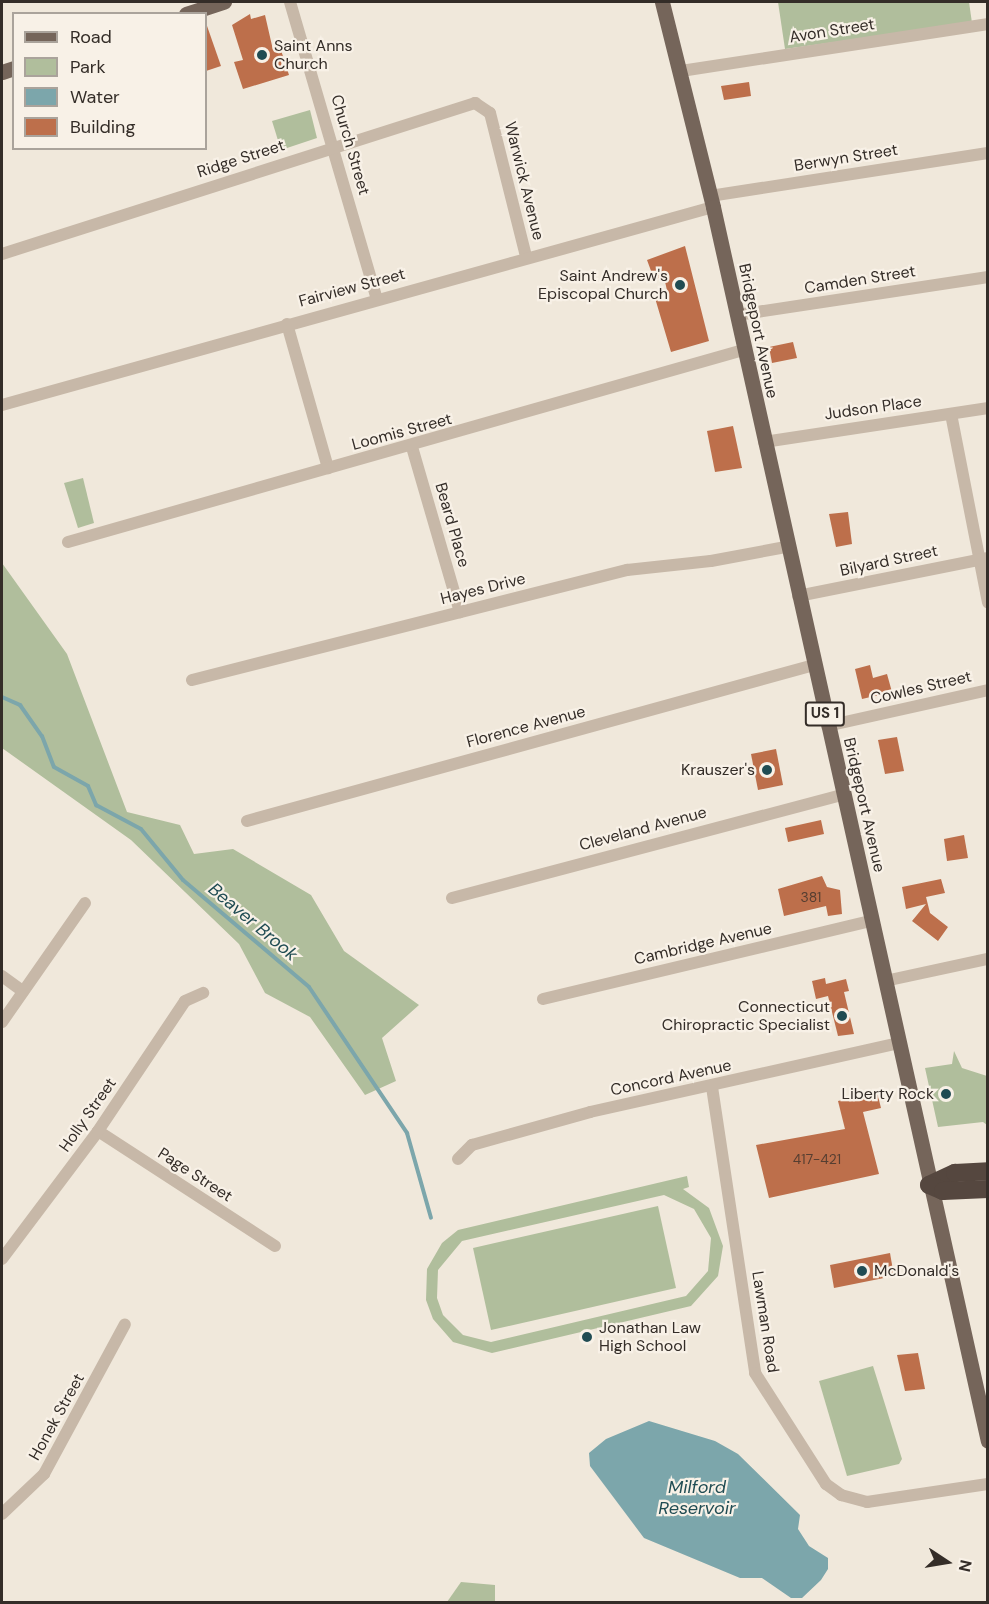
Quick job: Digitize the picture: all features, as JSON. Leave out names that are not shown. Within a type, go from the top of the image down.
[{"type":"highway","points":[[928,1185],[955,1173],[987,1171]]},
{"type":"highway","points":[[928,1185],[943,1191],[987,1189]]},
{"type":"main road","points":[[192,12],[224,2]]},
{"type":"main road","name":"Bridgeport Avenue","points":[[662,2],[681,71],[737,315],[786,547],[987,1441]]},
{"type":"street","name":"Church Street","points":[[290,2],[377,299]]},
{"type":"street","name":"Avon Street","points":[[681,71],[987,24]]},
{"type":"street","name":"Ridge Street","points":[[2,254],[462,104],[476,103],[490,113]]},
{"type":"street","name":"Warwick Avenue","points":[[490,113],[526,256]]},
{"type":"street","name":"Berwyn Street","points":[[711,201],[987,153]]},
{"type":"street","name":"Fairview Street","points":[[2,405],[377,299],[711,201]]},
{"type":"street","name":"Camden Street","points":[[737,315],[987,277]]},
{"type":"street","points":[[287,324],[327,468]]},
{"type":"street","name":"Loomis Street","points":[[68,542],[327,468],[412,447],[743,350]]},
{"type":"street","name":"Judson Place","points":[[764,441],[987,408]]},
{"type":"street","points":[[951,414],[983,559],[987,602]]},
{"type":"street","name":"Beard Place","points":[[412,447],[460,612]]},
{"type":"street","name":"Hayes Drive","points":[[192,680],[627,570],[711,561],[786,547]]},
{"type":"street","name":"Bilyard Street","points":[[798,596],[983,559]]},
{"type":"street","name":"Florence Avenue","points":[[247,821],[814,665]]},
{"type":"street","name":"Cowles Street","points":[[827,726],[987,690]]},
{"type":"street","name":"Cleveland Avenue","points":[[452,898],[843,795]]},
{"type":"street","points":[[2,1022],[85,903]]},
{"type":"street","name":"Cambridge Avenue","points":[[543,999],[871,921]]},
{"type":"street","points":[[885,981],[987,959]]},
{"type":"street","points":[[2,976],[22,991]]},
{"type":"street","name":"Holly Street","points":[[2,1259],[98,1131],[185,1001],[203,993]]},
{"type":"street","name":"Concord Avenue","points":[[458,1159],[472,1145],[590,1112],[712,1087],[898,1043]]},
{"type":"street","name":"Lawman Road","points":[[712,1087],[759,1385],[826,1484],[841,1495],[867,1502],[987,1484]]},
{"type":"street","name":"Page Street","points":[[98,1131],[275,1246]]},
{"type":"street","name":"Honek Street","points":[[2,1514],[45,1474],[125,1324]]},
{"type":"green space","points":[[778,2],[969,2],[972,23],[785,49]]},
{"type":"green space","points":[[310,110],[317,138],[281,150],[272,121]]},
{"type":"green space","points":[[83,478],[94,523],[78,528],[64,483]]},
{"type":"green space","points":[[2,563],[67,654],[127,812],[180,825],[194,854],[233,849],[311,895],[344,951],[419,1005],[382,1038],[396,1081],[365,1095],[310,1017],[265,993],[239,944],[131,840],[2,748]]},
{"type":"green space","points":[[954,1051],[962,1068],[987,1076],[987,1125],[983,1122],[938,1127],[925,1068],[952,1064]]},
{"type":"green space","points":[[687,1176],[689,1187],[683,1189],[709,1208],[723,1246],[718,1276],[691,1306],[492,1353],[453,1342],[433,1319],[426,1300],[427,1269],[442,1243],[458,1230]],"holes":[[[664,1195],[694,1209],[711,1238],[708,1271],[686,1296],[491,1342],[463,1335],[443,1315],[437,1298],[438,1270],[462,1241]]]},
{"type":"green space","points":[[658,1206],[676,1288],[491,1330],[473,1248]]},
{"type":"green space","points":[[873,1366],[902,1459],[899,1464],[847,1476],[819,1381]]},
{"type":"green space","points":[[461,1582],[495,1585],[495,1602],[447,1602]]},
{"type":"water","name":"Milford Reservoir","points":[[649,1421],[715,1441],[738,1454],[800,1515],[798,1529],[809,1546],[828,1558],[828,1569],[821,1580],[802,1598],[791,1598],[762,1578],[740,1578],[644,1538],[590,1466],[589,1453],[606,1439]]},
{"type":"building","name":"Saint Anns Church","points":[[250,14],[251,19],[265,15],[273,50],[280,47],[289,75],[243,89],[234,62],[243,60],[232,25]]},
{"type":"building","points":[[207,26],[221,66],[207,71]]},
{"type":"building","points":[[749,82],[751,96],[724,100],[721,86]]},
{"type":"building","name":"Saint Andrew's Episcopal Church","points":[[685,246],[709,341],[671,352],[655,298],[668,295],[664,277],[654,279],[647,260]]},
{"type":"building","points":[[793,342],[797,358],[772,363],[769,347]]},
{"type":"building","points":[[733,426],[742,468],[715,472],[707,431]]},
{"type":"building","points":[[848,512],[852,544],[836,547],[829,514]]},
{"type":"building","points":[[870,665],[873,678],[887,674],[892,692],[862,699],[855,669]]},
{"type":"building","points":[[897,737],[904,771],[885,774],[878,740]]},
{"type":"building","name":"Krauszer's","points":[[776,749],[783,785],[758,790],[751,754]]},
{"type":"building","points":[[821,820],[824,834],[788,842],[785,828]]},
{"type":"building","points":[[964,835],[968,858],[947,861],[944,839]]},
{"type":"building","points":[[822,876],[827,887],[840,890],[842,914],[828,916],[826,906],[784,916],[778,889]]},
{"type":"building","points":[[941,879],[945,893],[926,897],[930,913],[948,927],[938,941],[912,921],[926,904],[906,909],[902,887]]},
{"type":"building","points":[[825,978],[826,984],[846,979],[849,991],[844,992],[854,1034],[838,1036],[828,996],[816,999],[812,981]]},
{"type":"building","points":[[877,1092],[881,1108],[863,1112],[879,1174],[769,1198],[756,1145],[845,1129],[838,1101]]},
{"type":"building","name":"McDonald's","points":[[890,1253],[894,1276],[834,1288],[830,1265]]},
{"type":"building","points":[[918,1353],[925,1389],[905,1391],[897,1355]]},
{"type":"waterway","name":"Beaver Brook","points":[[2,697],[20,705],[42,736],[54,767],[88,786],[96,805],[141,829],[183,880],[309,987],[407,1133],[431,1218]]},
{"type":"place","name":"Saint Anns Church","points":[[262,55]]},
{"type":"place","name":"Saint Andrew's Episcopal Church","points":[[680,285]]},
{"type":"place","name":"Krauszer's","points":[[767,770]]},
{"type":"place","name":"Connecticut Chiropractic Specialist","points":[[842,1016]]},
{"type":"place","name":"Liberty Rock","points":[[946,1094]]},
{"type":"place","name":"McDonald's","points":[[862,1271]]},
{"type":"place","name":"Jonathan Law High School","points":[[587,1337]]}]
